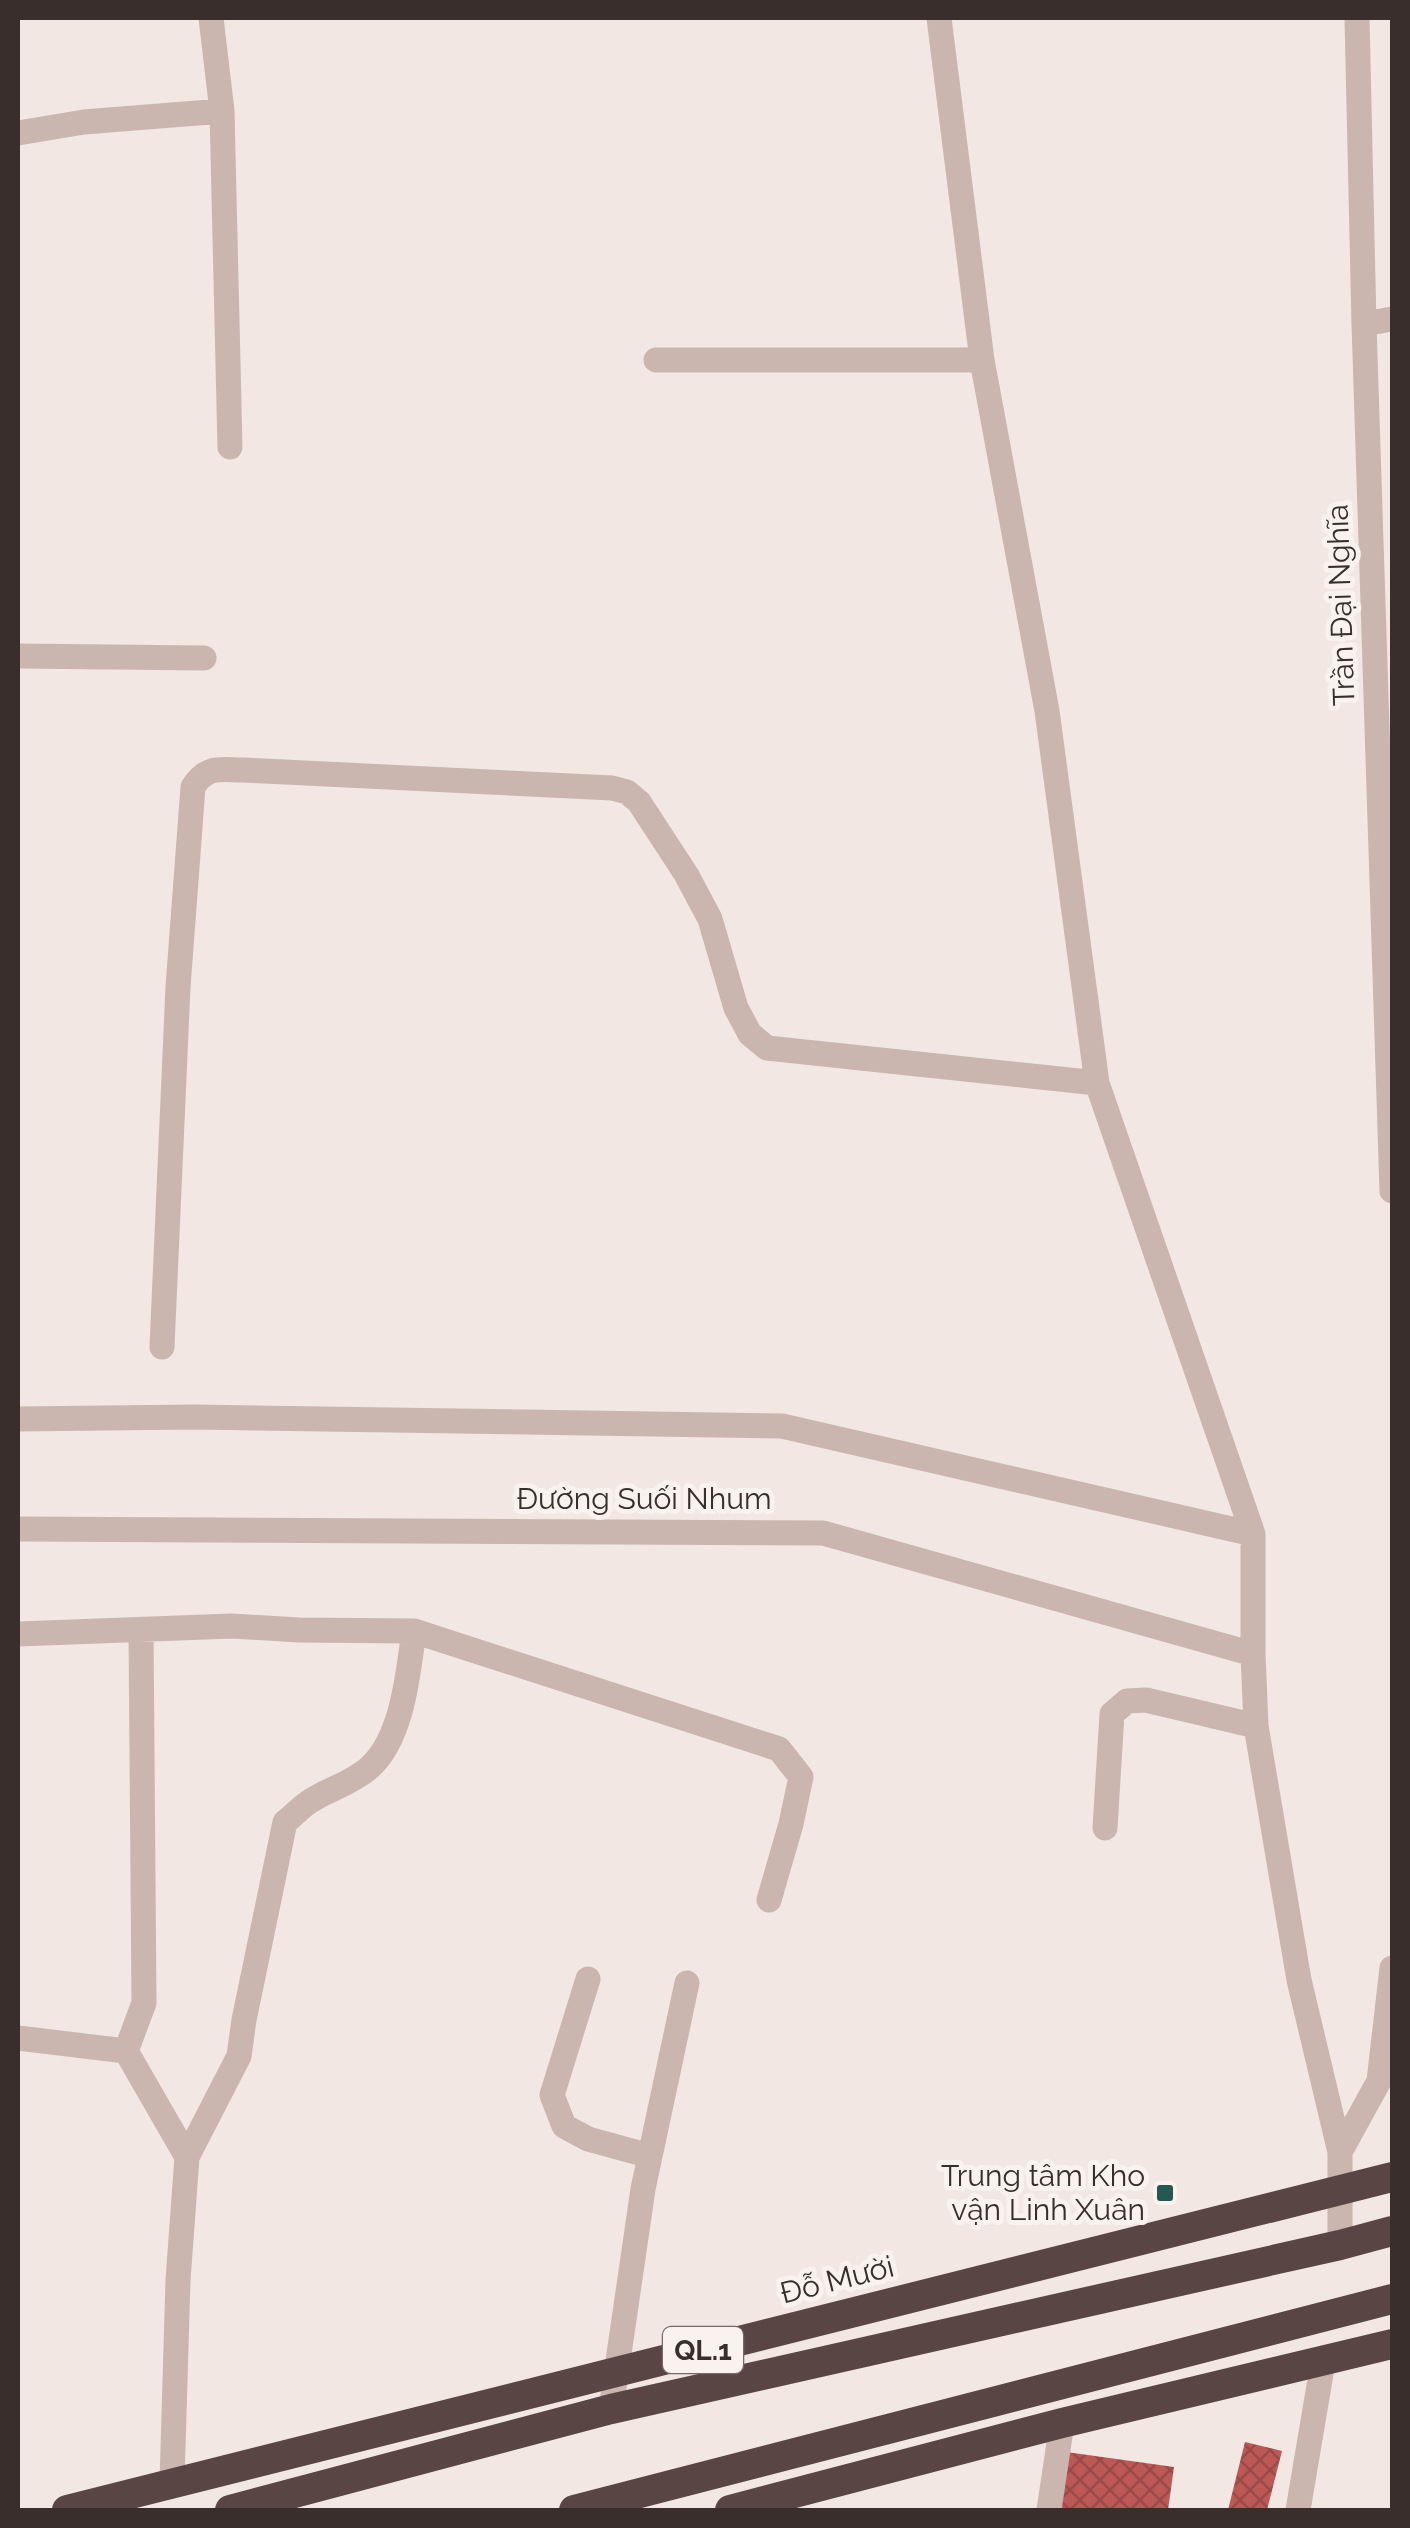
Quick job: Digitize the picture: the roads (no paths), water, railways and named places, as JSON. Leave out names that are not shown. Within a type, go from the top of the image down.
[{"type":"highway","name":"Đỗ Mười","points":[[66,2510],[1392,2177]]},
{"type":"highway","name":"QL.1","points":[[230,2510],[611,2409],[1392,2231]]},
{"type":"highway","points":[[574,2510],[1392,2299]]},
{"type":"highway","points":[[730,2510],[1062,2423],[1392,2344]]},
{"type":"street","points":[[210,18],[222,111],[230,447]]},
{"type":"street","points":[[939,18],[982,360],[1047,712],[1096,1083],[1253,1534],[1256,1726],[1299,1980],[1340,2152],[1340,2244]]},
{"type":"street","name":"Trần Đại Nghĩa","points":[[1357,18],[1392,1191]]},
{"type":"street","points":[[18,133],[84,122],[222,111]]},
{"type":"street","points":[[1364,324],[1392,319]]},
{"type":"street","points":[[656,360],[982,360]]},
{"type":"street","points":[[18,656],[204,658]]},
{"type":"street","points":[[162,1347],[178,986],[193,787],[208,770],[612,788],[627,792],[645,810],[686,874],[710,920],[736,1008],[750,1034],[766,1048],[1096,1083]]},
{"type":"street","points":[[18,1419],[195,1417],[782,1426],[1253,1534]]},
{"type":"street","name":"Đường Suối Nhum","points":[[18,1529],[822,1533],[1253,1654]]},
{"type":"street","points":[[18,1634],[232,1626],[414,1631],[779,1750],[801,1777],[769,1900]]},
{"type":"street","points":[[126,2051],[144,2003],[141,1630]]},
{"type":"street","points":[[172,2482],[178,2280],[187,2156],[239,2056],[285,1822],[310,1801],[342,1787],[372,1766],[392,1735],[406,1690],[414,1631]]},
{"type":"street","points":[[1106,1828],[1112,1714],[1127,1701],[1146,1700],[1256,1726]]},
{"type":"street","points":[[1340,2152],[1379,2082],[1392,1968]]},
{"type":"street","points":[[588,1980],[552,2095],[564,2126],[588,2139],[650,2156]]},
{"type":"street","points":[[611,2409],[642,2189],[688,1983]]},
{"type":"street","points":[[18,2038],[126,2051]]},
{"type":"street","points":[[126,2051],[187,2156]]},
{"type":"street","points":[[1298,2510],[1323,2362]]},
{"type":"street","points":[[1049,2510],[1062,2423]]},
{"type":"place","name":"Trung tâm Kho vận Linh Xuân","points":[[1165,2193]]}]
